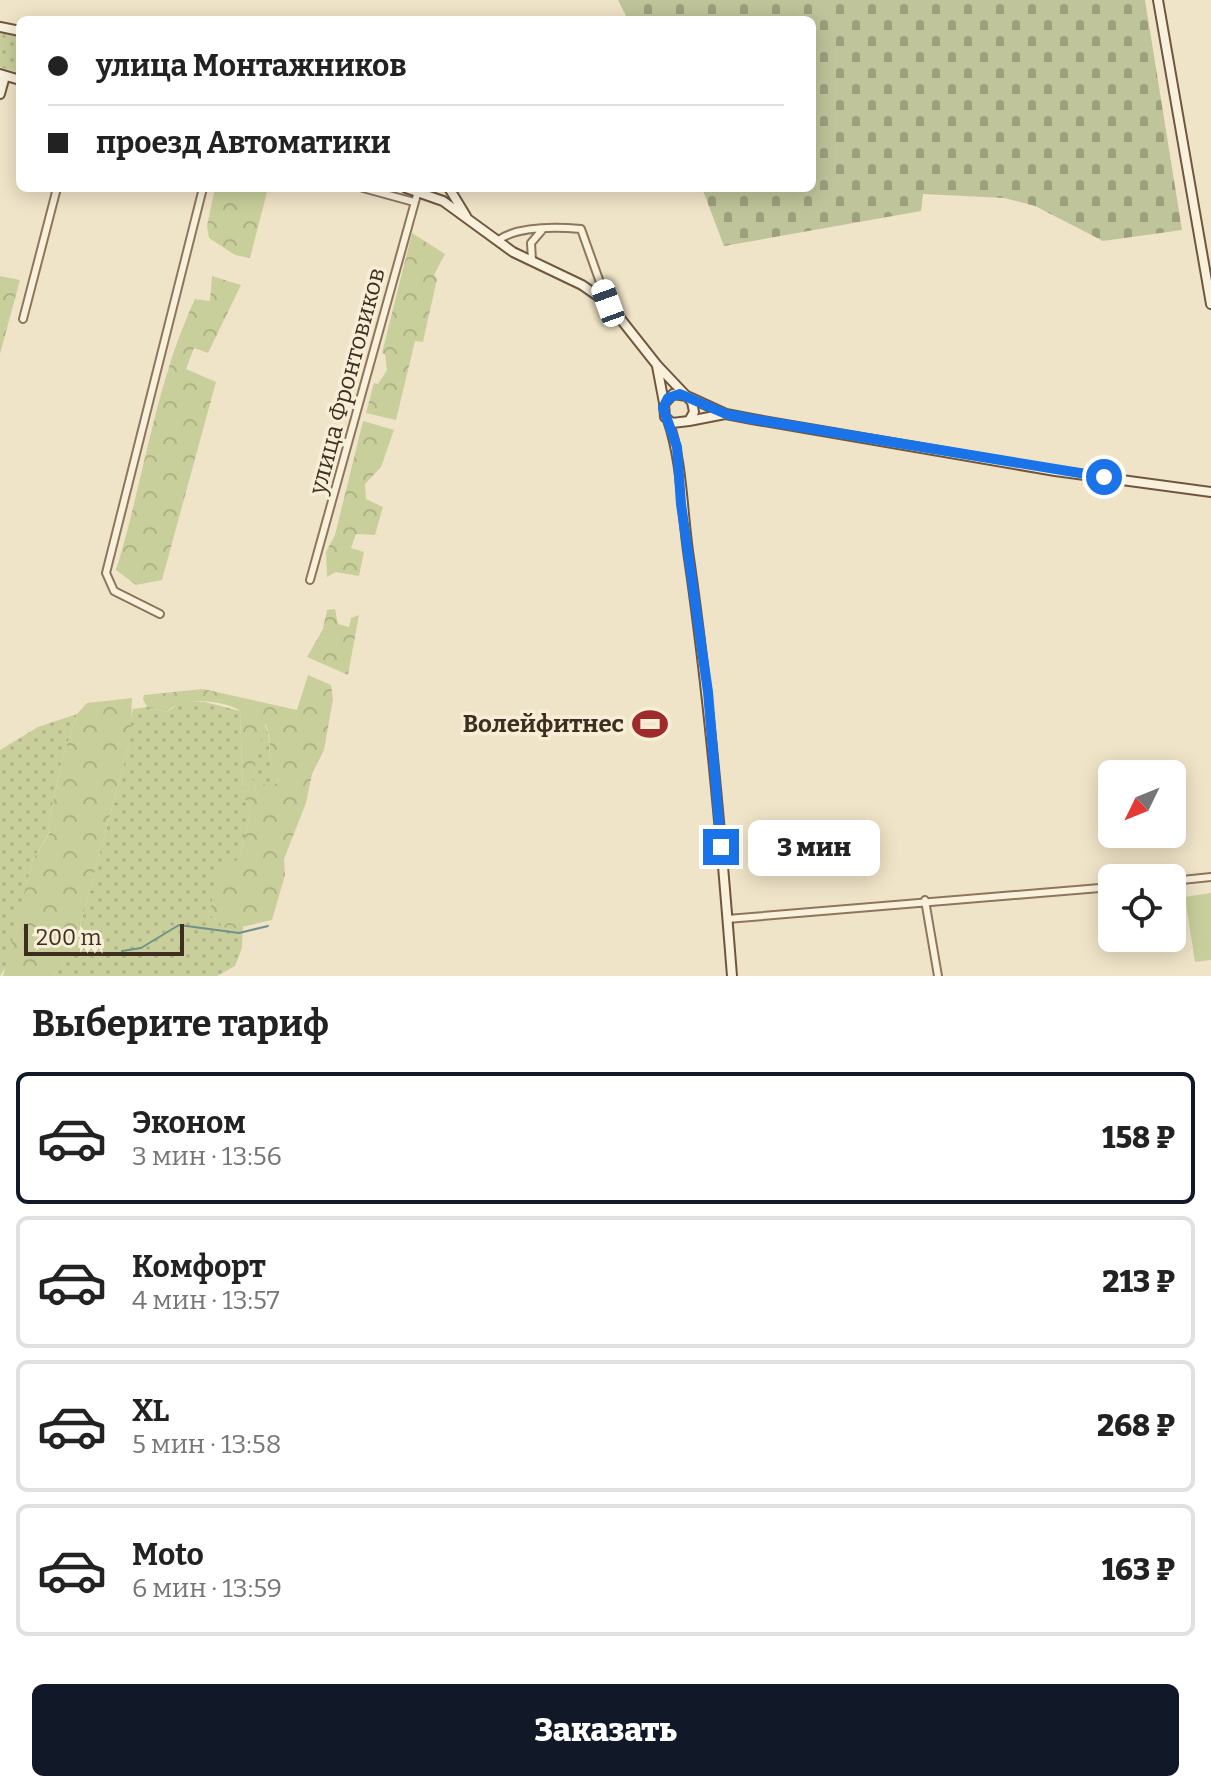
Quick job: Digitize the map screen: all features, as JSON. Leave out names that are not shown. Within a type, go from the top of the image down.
[{"type":"main road","points":[[1158,0],[1211,304]]},
{"type":"main road","points":[[0,94],[2,75]]},
{"type":"main road","points":[[421,192],[466,216],[497,241],[533,263],[582,285],[608,303],[657,365],[688,397],[694,412],[677,447]]},
{"type":"main road","points":[[431,195],[434,192]]},
{"type":"main road","points":[[451,192],[466,216]]},
{"type":"main road","points":[[657,365],[664,404],[677,447],[681,504],[713,740],[732,976]]},
{"type":"main road","points":[[664,404],[673,394],[688,397],[726,414],[1012,464],[1211,492]]},
{"type":"main road","points":[[668,420],[677,424],[726,414]]},
{"type":"street","points":[[23,319],[56,192]]},
{"type":"street","points":[[160,614],[114,591],[108,584],[106,573],[202,192]]},
{"type":"street","points":[[389,192],[414,202]]},
{"type":"street","name":"улица Фронтовиков","points":[[310,580],[418,192]]},
{"type":"street","points":[[533,263],[531,243],[543,229]]},
{"type":"street","points":[[497,241],[506,235],[543,229],[581,229],[608,303]]},
{"type":"street","points":[[1186,880],[1211,877]]},
{"type":"street","points":[[727,919],[925,900],[1098,888]]},
{"type":"street","points":[[925,900],[938,976]]},
{"type":"green space","points":[[618,0],[1145,0],[1182,230],[1103,241],[1035,206],[1004,198],[923,194],[921,211],[724,246],[704,192],[816,192],[816,16],[626,16]]},
{"type":"green space","points":[[0,32],[16,35],[16,72],[0,67]]},
{"type":"green space","points":[[214,192],[267,192],[250,258],[235,255],[209,238],[207,226]]},
{"type":"green space","points":[[412,233],[445,254],[434,275],[437,279],[423,342],[415,341],[396,420],[366,413],[374,383],[378,384],[387,370],[385,354],[382,353]]},
{"type":"green space","points":[[0,276],[20,280],[0,354]]},
{"type":"green space","points":[[212,276],[241,285],[208,353],[194,348],[186,369],[216,382],[162,580],[136,585],[116,570],[160,398],[181,331],[195,299],[210,301]]},
{"type":"green space","points":[[363,421],[394,430],[381,467],[365,484],[366,499],[383,507],[375,535],[356,534],[351,548],[364,552],[359,576],[336,572],[327,577],[326,552],[335,535]]},
{"type":"green space","points":[[335,609],[338,624],[349,627],[351,618],[359,615],[348,675],[307,657],[323,629],[327,610]]},
{"type":"green space","points":[[308,675],[331,685],[333,699],[324,750],[312,774],[306,803],[284,859],[285,875],[272,920],[228,930],[209,914],[218,872],[240,858],[251,810],[243,795],[240,711],[224,704],[203,701],[182,704],[167,712],[147,707],[144,695],[203,689],[297,710]],"holes":[[[265,724],[271,765],[279,778],[276,784],[259,785],[257,795],[252,779]]]},
{"type":"green space","points":[[132,698],[130,742],[78,933],[68,957],[54,976],[3,976],[33,859],[50,832],[49,821],[62,760],[77,714],[87,703]]},
{"type":"green space","points":[[182,701],[205,702],[240,711],[243,794],[251,810],[240,858],[217,882],[209,914],[228,930],[243,926],[242,948],[235,966],[217,976],[54,976],[68,957],[78,933],[130,742],[128,728],[133,709],[147,707],[167,712]]},
{"type":"green space","points":[[77,714],[62,760],[49,821],[50,831],[33,859],[7,965],[0,976],[0,750],[38,727]]},
{"type":"green space","points":[[264,724],[269,737],[271,765],[279,777],[276,784],[257,795],[252,779]]},
{"type":"green space","points":[[1211,893],[1211,960],[1195,962],[1186,897]]},
{"type":"waterway","points":[[122,951],[141,948],[179,925],[239,933],[268,926]]},
{"type":"place","name":"Волейфитнес","points":[[650,724]]},
{"type":"route","points":[[721,847],[708,692],[681,504],[677,447],[663,408],[668,398],[680,394],[726,414],[1104,477]]}]
